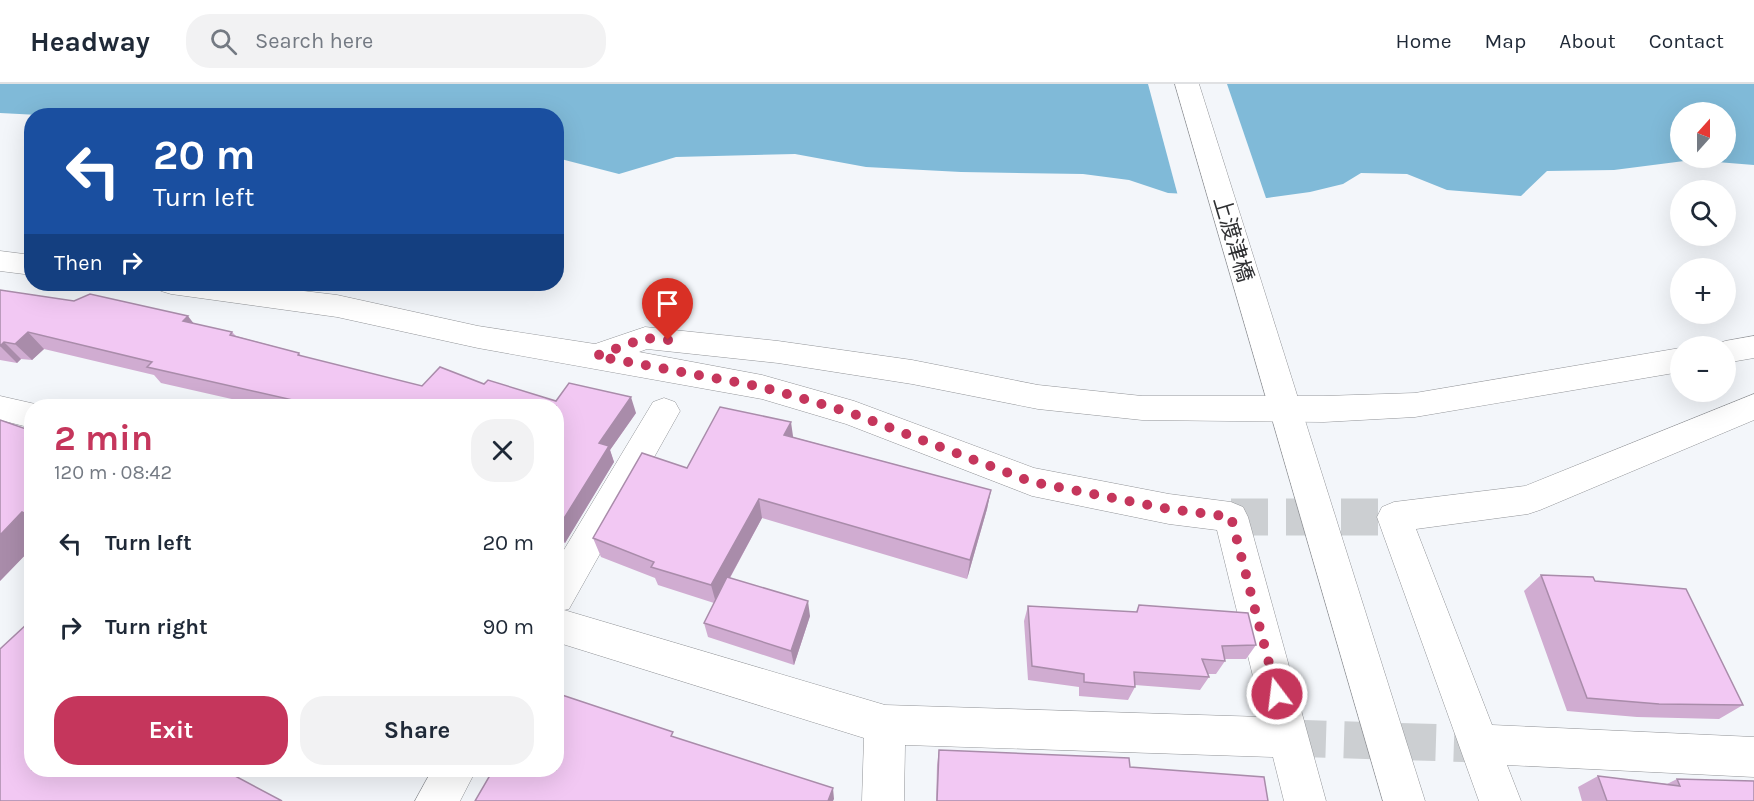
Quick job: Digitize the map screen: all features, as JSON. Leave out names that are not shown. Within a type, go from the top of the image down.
[{"type":"street","name":"上渡津橋","points":[[1187,84],[1404,801]]},
{"type":"street","points":[[0,261],[24,264]]},
{"type":"street","points":[[224,291],[337,306],[478,338],[596,356],[762,387],[854,414],[1032,482],[1169,509],[1231,517],[1305,801]]},
{"type":"street","points":[[596,356],[645,338],[789,354],[912,372],[1038,397],[1142,408],[1283,402],[1415,405],[1670,362]]},
{"type":"street","points":[[1736,350],[1754,347]]},
{"type":"street","points":[[1500,801],[1394,517],[1528,500],[1754,406]]},
{"type":"street","points":[[0,408],[24,413]]},
{"type":"street","points":[[564,583],[664,411]]},
{"type":"street","points":[[564,627],[885,725],[1289,738]]},
{"type":"street","points":[[883,801],[885,725]]},
{"type":"street","points":[[1480,744],[1754,757]]},
{"type":"street","points":[[436,801],[451,777]]},
{"type":"water","points":[[0,84],[1754,84],[1754,165],[1736,164],[1736,102],[1670,102],[1670,163],[1614,170],[1547,171],[1521,196],[1447,190],[1407,174],[1361,173],[1343,184],[1310,192],[1267,198],[1168,193],[1129,180],[1083,174],[961,172],[866,167],[795,154],[676,157],[619,174],[564,160],[564,108],[24,108],[24,114],[0,113]]},
{"type":"pier","points":[[1148,84],[1227,84],[1267,201],[1178,196]]},
{"type":"building","points":[[0,290],[74,301],[90,294],[188,316],[183,321],[232,332],[230,335],[299,353],[298,355],[422,386],[440,367],[484,384],[488,380],[550,399],[288,399],[147,367],[152,362],[28,332],[15,344],[4,342],[0,346]]},
{"type":"building","points":[[569,383],[631,397],[599,443],[609,446],[564,518],[564,399],[557,399]]},
{"type":"building","points":[[720,407],[791,422],[784,435],[991,490],[970,560],[759,499],[711,585],[651,567],[654,562],[593,538],[642,453],[687,468]]},
{"type":"building","points":[[0,420],[24,428],[24,513],[22,512],[0,535]]},
{"type":"building","points":[[1541,575],[1593,577],[1595,581],[1686,589],[1743,705],[1659,704],[1587,698]]},
{"type":"building","points":[[727,577],[808,601],[791,651],[704,623]]},
{"type":"building","points":[[1139,605],[1248,613],[1256,645],[1222,646],[1225,661],[1202,659],[1209,677],[1134,672],[1135,687],[1084,682],[1084,674],[1032,666],[1028,606],[1137,612]]},
{"type":"building","points":[[24,627],[24,777],[237,777],[282,801],[0,801],[0,649]]},
{"type":"building","points":[[564,696],[673,732],[671,736],[833,788],[828,801],[475,801],[489,777],[564,777]]},
{"type":"building","points":[[939,750],[1129,758],[1130,767],[1264,777],[1268,801],[937,801]]},
{"type":"building","points":[[1598,776],[1680,786],[1677,779],[1754,781],[1754,801],[1607,801]]},
{"type":"tunnel","points":[[1231,517],[1394,517]]},
{"type":"tunnel","points":[[1289,738],[1480,744]]},
{"type":"route","points":[[668,340],[645,338],[596,356],[762,387],[808,400],[854,414],[1032,482],[1169,509],[1231,517],[1277,694]]}]
